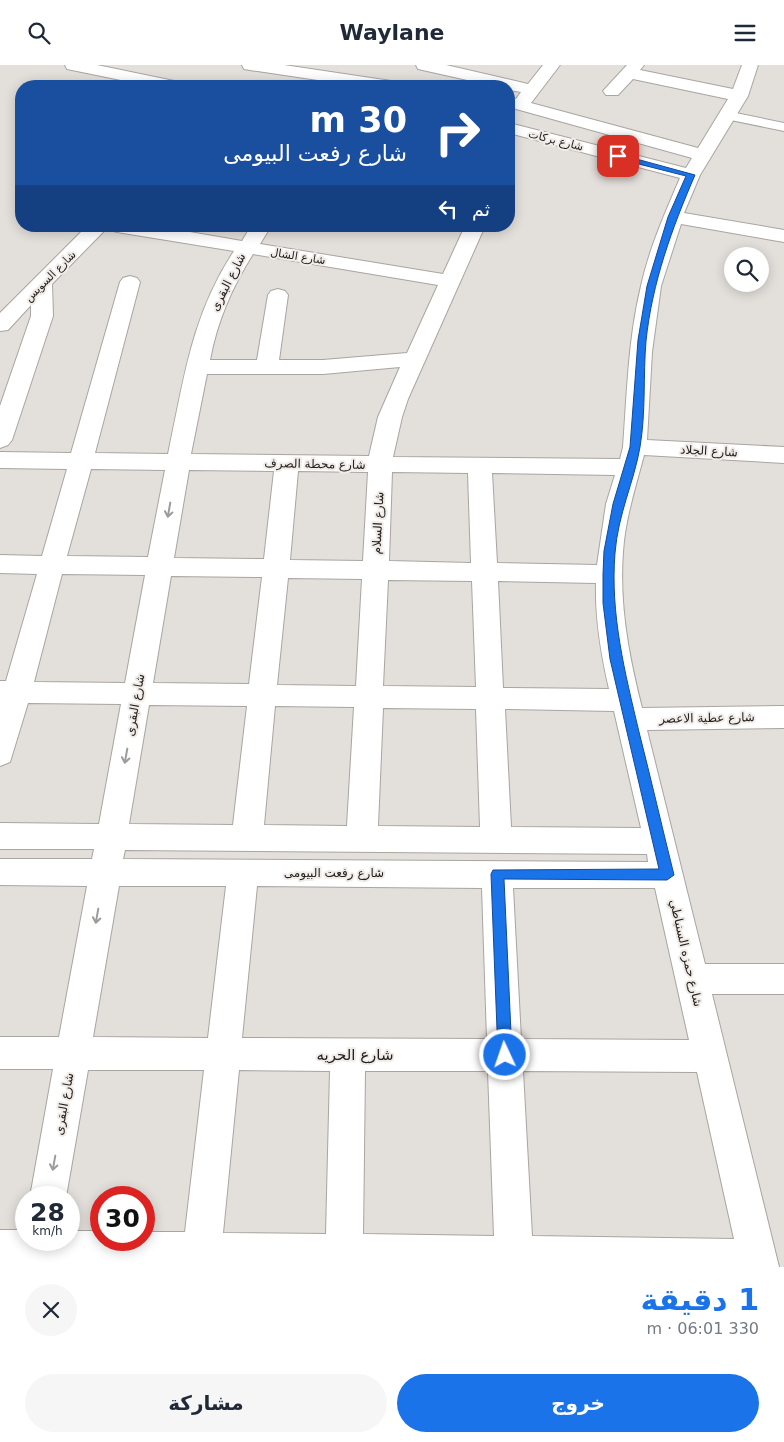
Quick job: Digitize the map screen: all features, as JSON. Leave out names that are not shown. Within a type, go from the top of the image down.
[{"type":"street","points":[[250,65],[339,80]]},
{"type":"street","points":[[367,80],[380,65]]},
{"type":"street","points":[[424,65],[489,80]]},
{"type":"street","points":[[515,103],[533,90],[552,65]]},
{"type":"street","name":"شارع حمزه السنباطي","points":[[750,65],[732,105],[696,165],[672,217],[656,266],[646,314],[632,457],[613,527],[608,574],[612,631],[628,709],[759,1262]]},
{"type":"street","points":[[84,66],[146,80]]},
{"type":"street","points":[[612,91],[632,69],[732,105]]},
{"type":"street","points":[[515,86],[533,90]]},
{"type":"street","points":[[515,103],[696,165]]},
{"type":"street","name":"شارع بركات","points":[[515,129],[696,165]]},
{"type":"street","points":[[672,217],[784,236]]},
{"type":"street","name":"شارع السويس","points":[[0,325],[42,285],[92,232]]},
{"type":"street","name":"شارع الشال","points":[[153,232],[450,281]]},
{"type":"street","name":"شارع البقرى","points":[[50,1186],[136,694],[197,367],[204,335],[216,301],[246,247],[257,232]]},
{"type":"street","name":"شارع السلام","points":[[362,839],[380,464],[390,417],[414,359],[472,232]]},
{"type":"street","points":[[0,754],[8,693],[52,565],[130,282]]},
{"type":"street","points":[[0,440],[42,316],[42,285]]},
{"type":"street","points":[[267,368],[278,295]]},
{"type":"street","points":[[197,367],[331,367],[414,359]]},
{"type":"street","name":"شارع الجلاد","points":[[632,457],[784,455]]},
{"type":"street","name":"شارع محطة الصرف","points":[[0,460],[480,465],[632,457]]},
{"type":"street","points":[[247,838],[287,463]]},
{"type":"street","points":[[480,465],[496,840]]},
{"type":"street","points":[[0,564],[608,574]]},
{"type":"street","name":"شارع عطية الاعصر","points":[[8,693],[490,699],[628,709],[784,717]]},
{"type":"street","points":[[0,836],[659,841]]},
{"type":"street","name":"شارع رفعت البيومى","points":[[0,872],[667,875]]},
{"type":"street","points":[[202,1251],[243,873]]},
{"type":"street","points":[[497,874],[514,1255]]},
{"type":"street","points":[[692,979],[784,979]]},
{"type":"street","name":"شارع الحريه","points":[[0,1053],[710,1056]]},
{"type":"street","points":[[344,1252],[348,1055]]},
{"type":"street","points":[[0,1249],[38,1252],[344,1252],[759,1262]]},
{"type":"lane","points":[[732,105],[784,127]]},
{"type":"route","points":[[505,1055],[497,874],[667,875],[616,659],[609,603],[608,574],[613,527],[635,447],[643,329],[651,286],[672,217],[691,175],[618,156]]}]
